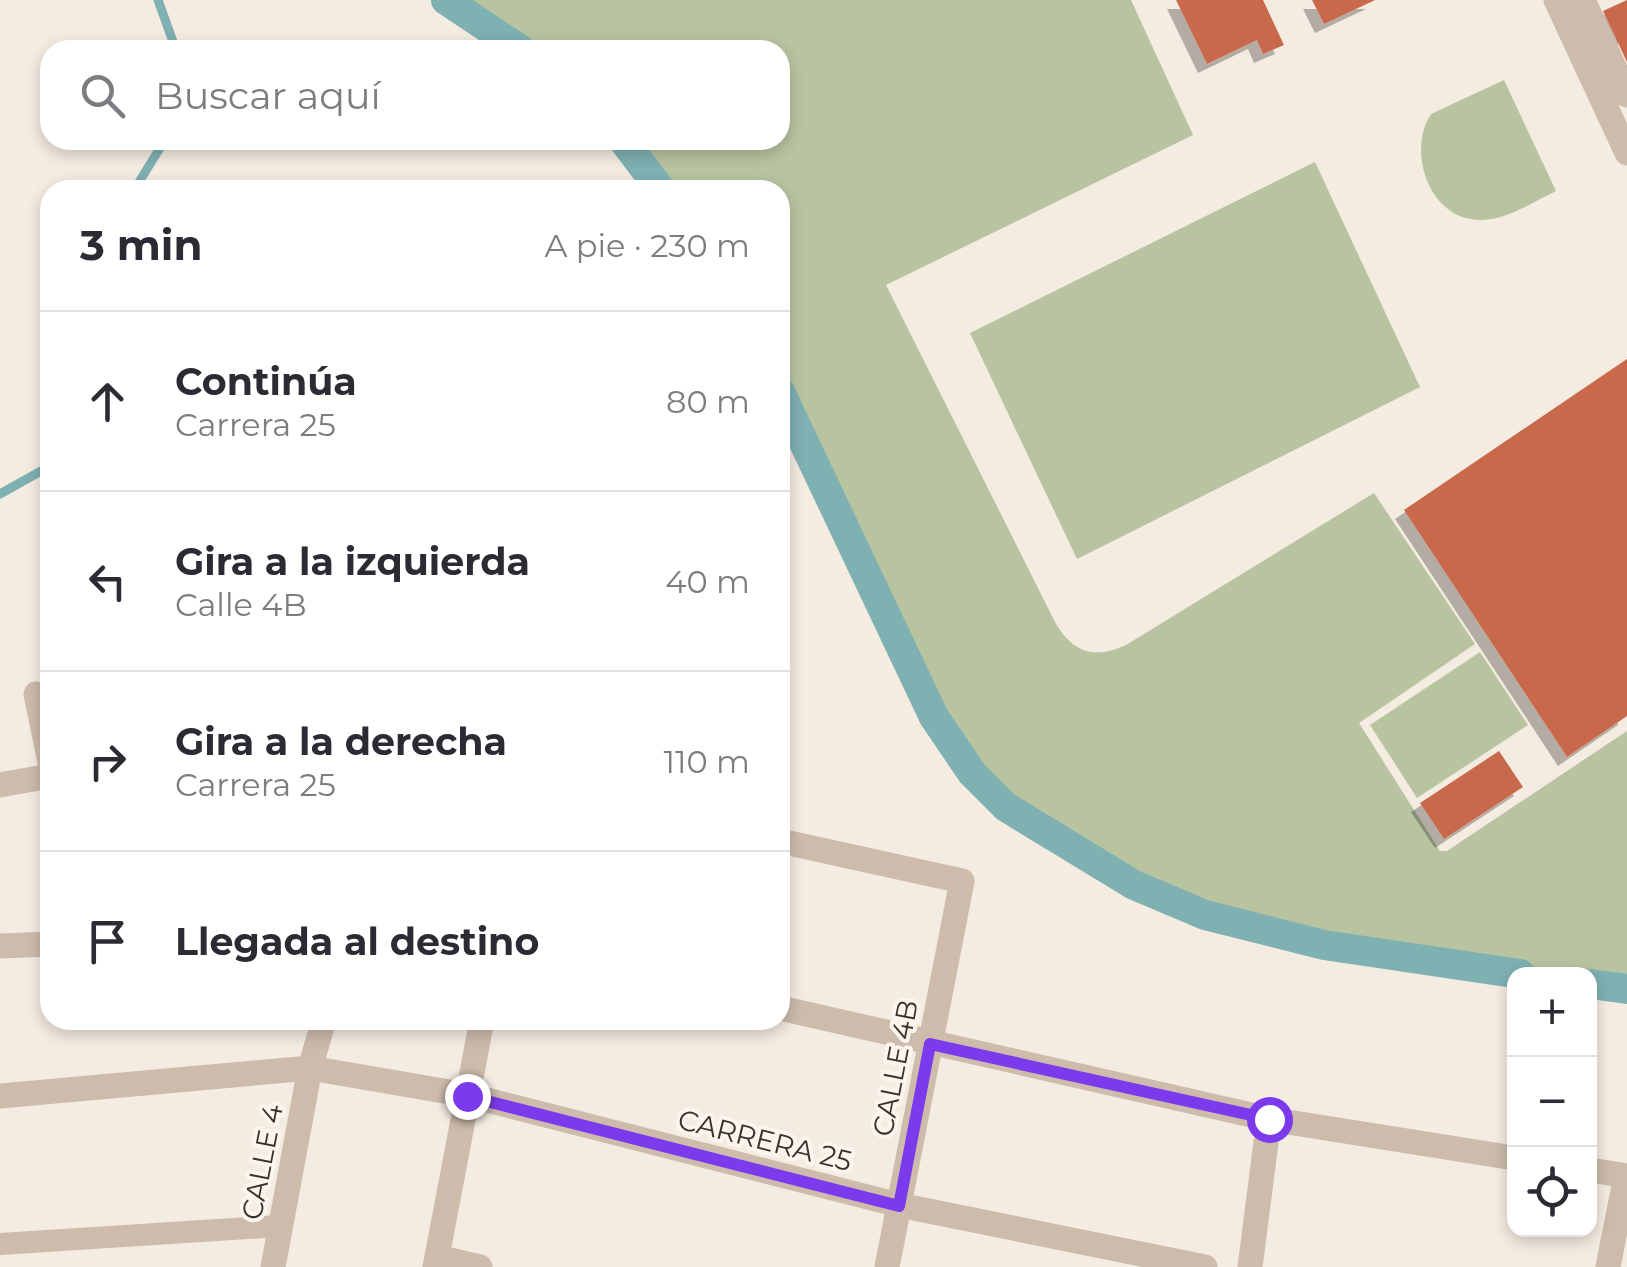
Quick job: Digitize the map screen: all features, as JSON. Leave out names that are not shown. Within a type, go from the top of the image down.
[{"type":"street","points":[[1556,0],[1627,152]]},
{"type":"street","points":[[1582,0],[1627,95]]},
{"type":"street","points":[[36,694],[40,713]]},
{"type":"street","points":[[0,785],[40,778]]},
{"type":"street","name":"CALLE 4B","points":[[790,843],[962,881],[887,1267]]},
{"type":"street","points":[[0,946],[40,944]]},
{"type":"street","points":[[790,1010],[1269,1119],[1507,1157]]},
{"type":"street","name":"CALLE 4","points":[[307,1030],[310,1068]]},
{"type":"street","name":"CALLE 4","points":[[273,1267],[310,1068],[321,1030]]},
{"type":"street","points":[[480,1030],[436,1262],[480,1267]]},
{"type":"street","name":"CARRERA 25","points":[[0,1096],[310,1068],[467,1096],[899,1206],[1205,1267]]},
{"type":"street","points":[[1250,1267],[1269,1119]]},
{"type":"street","points":[[1597,1171],[1626,1176],[1608,1267]]},
{"type":"street","points":[[0,1244],[280,1226]]},
{"type":"green space","points":[[446,0],[1131,0],[1193,135],[886,285],[1055,622],[1076,646],[1094,652],[1114,650],[1374,493],[1475,644],[1359,723],[1440,851],[1447,851],[1627,731],[1627,989],[1597,985],[1597,967],[1487,970],[1324,945],[1245,927],[1134,885],[1006,807],[972,773],[934,717],[790,413],[790,180],[653,180],[631,150],[790,150],[790,40],[506,40]]},
{"type":"green space","points":[[1504,80],[1556,191],[1501,217],[1464,218],[1436,197],[1428,182],[1422,165],[1424,130],[1431,114]]},
{"type":"green space","points":[[1315,162],[1420,387],[1077,559],[970,333]]},
{"type":"green space","points":[[1480,652],[1528,725],[1417,798],[1370,725]]},
{"type":"building","points":[[1176,0],[1263,0],[1284,45],[1263,54],[1257,40],[1207,64]]},
{"type":"building","points":[[1312,0],[1375,0],[1324,24]]},
{"type":"building","points":[[1627,0],[1627,62],[1603,11]]},
{"type":"building","points":[[1627,359],[1627,716],[1567,757],[1404,510]]},
{"type":"building","points":[[1499,751],[1523,787],[1444,839],[1420,803]]},
{"type":"waterway","points":[[158,0],[172,40]]},
{"type":"waterway","points":[[446,0],[506,40]]},
{"type":"waterway","points":[[140,180],[159,150]]},
{"type":"waterway","points":[[631,150],[653,180]]},
{"type":"waterway","points":[[790,413],[934,717],[972,773],[1006,807],[1134,885],[1205,915],[1324,945],[1507,972]]},
{"type":"waterway","points":[[0,494],[40,472]]},
{"type":"waterway","points":[[1597,985],[1627,989]]},
{"type":"route","points":[[467,1096],[899,1206],[930,1044],[1269,1119]]}]
